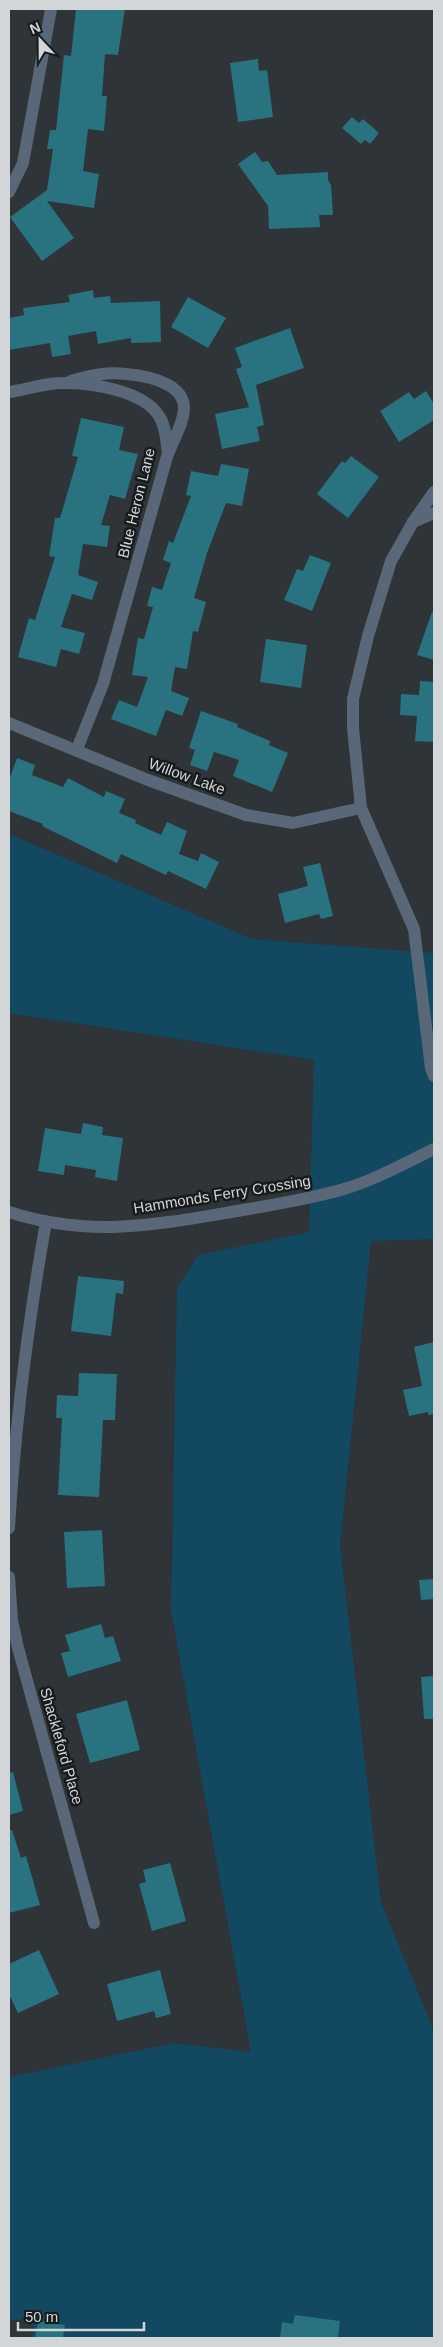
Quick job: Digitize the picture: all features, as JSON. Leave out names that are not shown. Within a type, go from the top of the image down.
[{"type":"street","points":[[9,192],[23,163],[51,9]]},
{"type":"street","points":[[62,383],[102,374],[131,374],[157,380],[172,386],[180,395],[184,406],[182,420],[168,453]]},
{"type":"street","name":"Blue Heron Lane","points":[[9,392],[62,383],[115,389],[152,406],[160,418],[168,453],[102,684],[77,750]]},
{"type":"street","points":[[434,492],[413,522],[391,561],[368,636],[353,699],[355,761],[361,808],[414,929],[431,1068],[434,1076]]},
{"type":"street","points":[[413,522],[434,513]]},
{"type":"street","name":"Willow Lake","points":[[9,723],[148,780],[246,815],[293,823],[361,808]]},
{"type":"street","name":"Hammonds Ferry Crossing","points":[[9,1212],[46,1222],[77,1227],[124,1227],[258,1207],[345,1189],[434,1149]]},
{"type":"street","points":[[9,1528],[24,1368],[33,1296],[46,1222]]},
{"type":"street","name":"Shackleford Place","points":[[9,1577],[12,1620],[18,1648],[94,1923]]},
{"type":"shaded area","points":[[9,834],[252,939],[434,953],[434,1239],[371,1241],[340,1545],[381,1902],[434,2031],[434,2338],[32,2338],[34,2319],[9,2320],[9,2077],[174,2043],[251,2052],[171,1610],[177,1288],[198,1255],[309,1232],[314,1060],[9,1013]]},
{"type":"building","points":[[76,9],[125,9],[118,55],[105,54],[102,96],[107,96],[104,131],[88,129],[83,171],[99,174],[94,208],[47,201],[74,238],[42,261],[10,217],[47,190],[53,149],[47,149],[50,130],[56,130],[64,55],[71,56]]},
{"type":"building","points":[[258,59],[259,71],[267,70],[273,117],[238,122],[230,63]]},
{"type":"building","points":[[352,117],[359,123],[363,119],[379,133],[370,144],[365,140],[361,144],[342,128]]},
{"type":"building","points":[[255,152],[262,162],[268,161],[277,175],[328,172],[333,215],[319,215],[320,227],[269,229],[268,206],[238,164]]},
{"type":"building","points":[[93,290],[94,298],[110,296],[111,303],[160,301],[161,342],[131,343],[131,338],[98,344],[96,331],[68,336],[71,354],[52,357],[50,343],[9,350],[9,318],[24,315],[23,308],[70,302],[68,295]]},
{"type":"building","points":[[188,297],[226,318],[208,348],[171,327]]},
{"type":"building","points":[[290,328],[304,368],[256,385],[264,425],[257,427],[260,441],[222,449],[215,414],[249,407],[236,369],[242,367],[235,348]]},
{"type":"building","points":[[426,391],[434,404],[434,420],[399,442],[380,411],[409,392],[414,399]]},
{"type":"building","points":[[81,418],[124,427],[119,450],[138,454],[125,499],[110,495],[101,525],[110,526],[107,547],[83,544],[78,575],[98,582],[92,600],[72,594],[61,627],[85,633],[79,654],[61,649],[56,667],[18,657],[29,618],[35,620],[55,557],[49,556],[55,518],[60,518],[78,457],[72,456]]},
{"type":"building","points":[[351,456],[379,477],[348,518],[317,494],[342,461],[345,463]]},
{"type":"building","points":[[221,464],[249,469],[242,506],[226,503],[207,553],[194,598],[206,602],[198,632],[193,631],[187,669],[175,667],[171,691],[189,698],[182,716],[166,710],[156,736],[111,719],[119,700],[137,707],[148,677],[132,675],[138,638],[144,639],[153,607],[147,606],[152,587],[162,590],[171,563],[163,560],[169,541],[173,543],[191,496],[186,495],[191,471],[218,476]]},
{"type":"building","points":[[310,555],[331,563],[312,611],[284,600],[297,569],[303,571]]},
{"type":"building","points":[[432,612],[434,613],[434,660],[417,655]]},
{"type":"building","points":[[266,639],[307,645],[301,688],[260,682]]},
{"type":"building","points":[[420,681],[434,682],[434,742],[415,741],[417,716],[400,715],[401,694],[419,695]]},
{"type":"building","points":[[201,711],[238,724],[237,727],[270,741],[269,745],[288,753],[272,792],[233,776],[239,760],[214,752],[207,771],[190,765],[195,750],[189,748]]},
{"type":"building","points":[[17,758],[35,765],[32,775],[63,787],[68,778],[104,797],[106,791],[125,799],[119,813],[136,820],[135,823],[161,835],[167,822],[187,831],[179,854],[198,861],[201,853],[219,862],[206,889],[168,871],[166,875],[121,854],[117,863],[42,826],[43,824],[9,811],[9,780]]},
{"type":"building","points":[[320,863],[333,916],[321,919],[319,914],[285,923],[278,894],[308,886],[303,867]]},
{"type":"building","points":[[83,1123],[103,1127],[102,1135],[123,1138],[117,1181],[95,1177],[96,1170],[65,1165],[64,1175],[38,1171],[45,1128],[81,1134]]},
{"type":"building","points":[[78,1276],[124,1281],[123,1294],[116,1293],[111,1336],[71,1331]]},
{"type":"building","points":[[434,1342],[434,1414],[428,1415],[428,1412],[409,1416],[403,1390],[422,1386],[414,1347]]},
{"type":"building","points":[[79,1373],[117,1374],[115,1420],[103,1420],[99,1497],[58,1495],[62,1418],[56,1418],[57,1395],[78,1396]]},
{"type":"building","points":[[102,1530],[105,1586],[67,1588],[64,1532]]},
{"type":"building","points":[[434,1579],[434,1599],[421,1600],[419,1580]]},
{"type":"building","points":[[101,1624],[105,1638],[113,1636],[121,1661],[68,1677],[61,1653],[70,1651],[65,1635]]},
{"type":"building","points":[[434,1676],[434,1719],[424,1719],[421,1677]]},
{"type":"building","points":[[127,1700],[140,1750],[90,1763],[76,1714]]},
{"type":"building","points":[[13,1772],[23,1811],[9,1815],[9,1773]]},
{"type":"building","points":[[9,1830],[12,1830],[21,1858],[26,1856],[40,1905],[9,1913]]},
{"type":"building","points":[[170,1863],[186,1921],[152,1931],[139,1884],[146,1882],[143,1870]]},
{"type":"building","points":[[39,1950],[59,1994],[18,2013],[9,1994],[9,1964]]},
{"type":"building","points":[[160,1970],[171,2014],[156,2018],[154,2011],[117,2021],[107,1984]]},
{"type":"building","points":[[295,2315],[340,2321],[338,2338],[280,2338],[282,2322],[293,2324]]},
{"type":"building","points":[[38,2321],[65,2325],[63,2338],[35,2338]]}]
